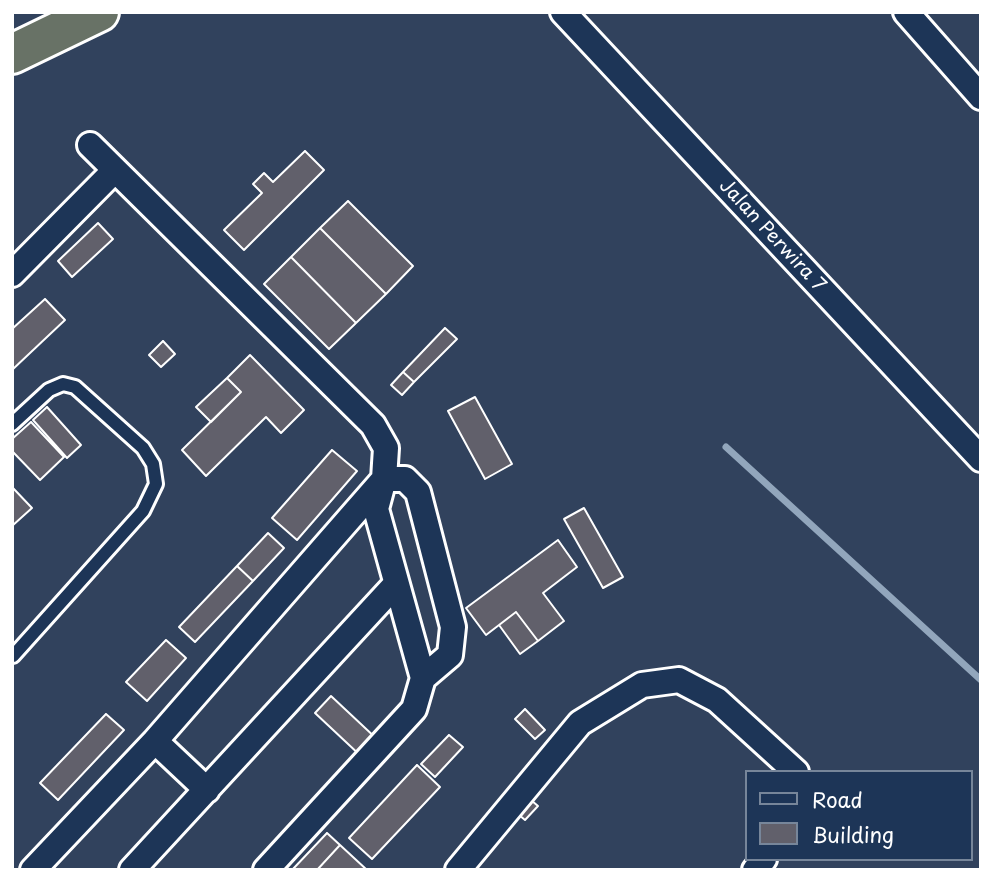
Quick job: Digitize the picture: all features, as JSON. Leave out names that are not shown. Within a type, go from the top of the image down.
[{"type":"highway","points":[[12,52],[49,12]]},
{"type":"highway","points":[[12,52],[71,12]]},
{"type":"highway","points":[[12,52],[99,12]]},
{"type":"street","name":"Jalan Perwira 7","points":[[563,12],[980,456]]},
{"type":"street","points":[[906,12],[981,97]]},
{"type":"street","points":[[90,145],[373,425],[386,448],[384,479],[376,509],[423,678]]},
{"type":"street","points":[[12,274],[114,170]]},
{"type":"street","points":[[266,870],[414,709],[423,678],[450,654],[453,628],[418,492],[405,480],[384,479]]},
{"type":"street","points":[[33,870],[155,741],[384,479]]},
{"type":"street","points":[[132,870],[396,584]]},
{"type":"street","points":[[458,870],[580,723],[642,685],[679,680],[717,700],[794,770]]},
{"type":"street","points":[[155,741],[208,790]]},
{"type":"lane","points":[[12,424],[49,390],[63,384],[75,387],[143,448],[153,464],[156,484],[143,512],[13,656]]},
{"type":"building","points":[[305,151],[324,170],[244,250],[224,230],[262,193],[253,184],[264,173],[273,182]]},
{"type":"building","points":[[348,201],[413,266],[386,294],[320,228]]},
{"type":"building","points":[[98,223],[113,239],[72,277],[58,261]]},
{"type":"building","points":[[320,228],[386,294],[356,323],[291,257]]},
{"type":"building","points":[[291,257],[356,323],[329,349],[264,284]]},
{"type":"building","points":[[45,299],[65,320],[12,370],[12,329]]},
{"type":"building","points":[[445,328],[457,339],[414,382],[403,372]]},
{"type":"building","points":[[163,341],[175,354],[161,367],[149,355]]},
{"type":"building","points":[[250,355],[304,410],[281,433],[266,417],[206,476],[182,450],[241,392],[227,378]]},
{"type":"building","points":[[403,372],[414,382],[402,395],[391,385]]},
{"type":"building","points":[[227,378],[241,392],[211,422],[196,407]]},
{"type":"building","points":[[475,397],[512,464],[485,479],[448,411]]},
{"type":"building","points":[[47,407],[81,445],[67,458],[33,420]]},
{"type":"building","points":[[31,422],[64,457],[40,480],[12,451],[12,439]]},
{"type":"building","points":[[332,450],[357,471],[297,540],[272,518]]},
{"type":"building","points":[[12,487],[32,508],[12,526]]},
{"type":"building","points":[[584,508],[623,577],[603,588],[564,519]]},
{"type":"building","points":[[268,533],[284,548],[253,581],[237,566]]},
{"type":"building","points":[[558,540],[577,567],[543,593],[564,621],[538,641],[516,612],[486,635],[466,608]]},
{"type":"building","points":[[237,566],[253,581],[195,642],[179,627]]},
{"type":"building","points":[[516,612],[538,641],[520,654],[499,625]]},
{"type":"building","points":[[166,640],[186,658],[147,701],[126,682]]},
{"type":"building","points":[[331,696],[379,741],[363,758],[315,713]]},
{"type":"building","points":[[525,709],[545,730],[535,739],[515,719]]},
{"type":"building","points":[[106,714],[124,730],[58,800],[40,783]]},
{"type":"building","points":[[449,735],[463,747],[435,777],[421,764]]},
{"type":"building","points":[[417,765],[440,787],[372,859],[349,838]]},
{"type":"building","points":[[525,795],[538,806],[525,820],[512,809]]},
{"type":"building","points":[[327,833],[340,845],[317,870],[292,870]]},
{"type":"building","points":[[340,845],[367,870],[317,870]]},
{"type":"waterway","points":[[726,447],[981,680]]}]
